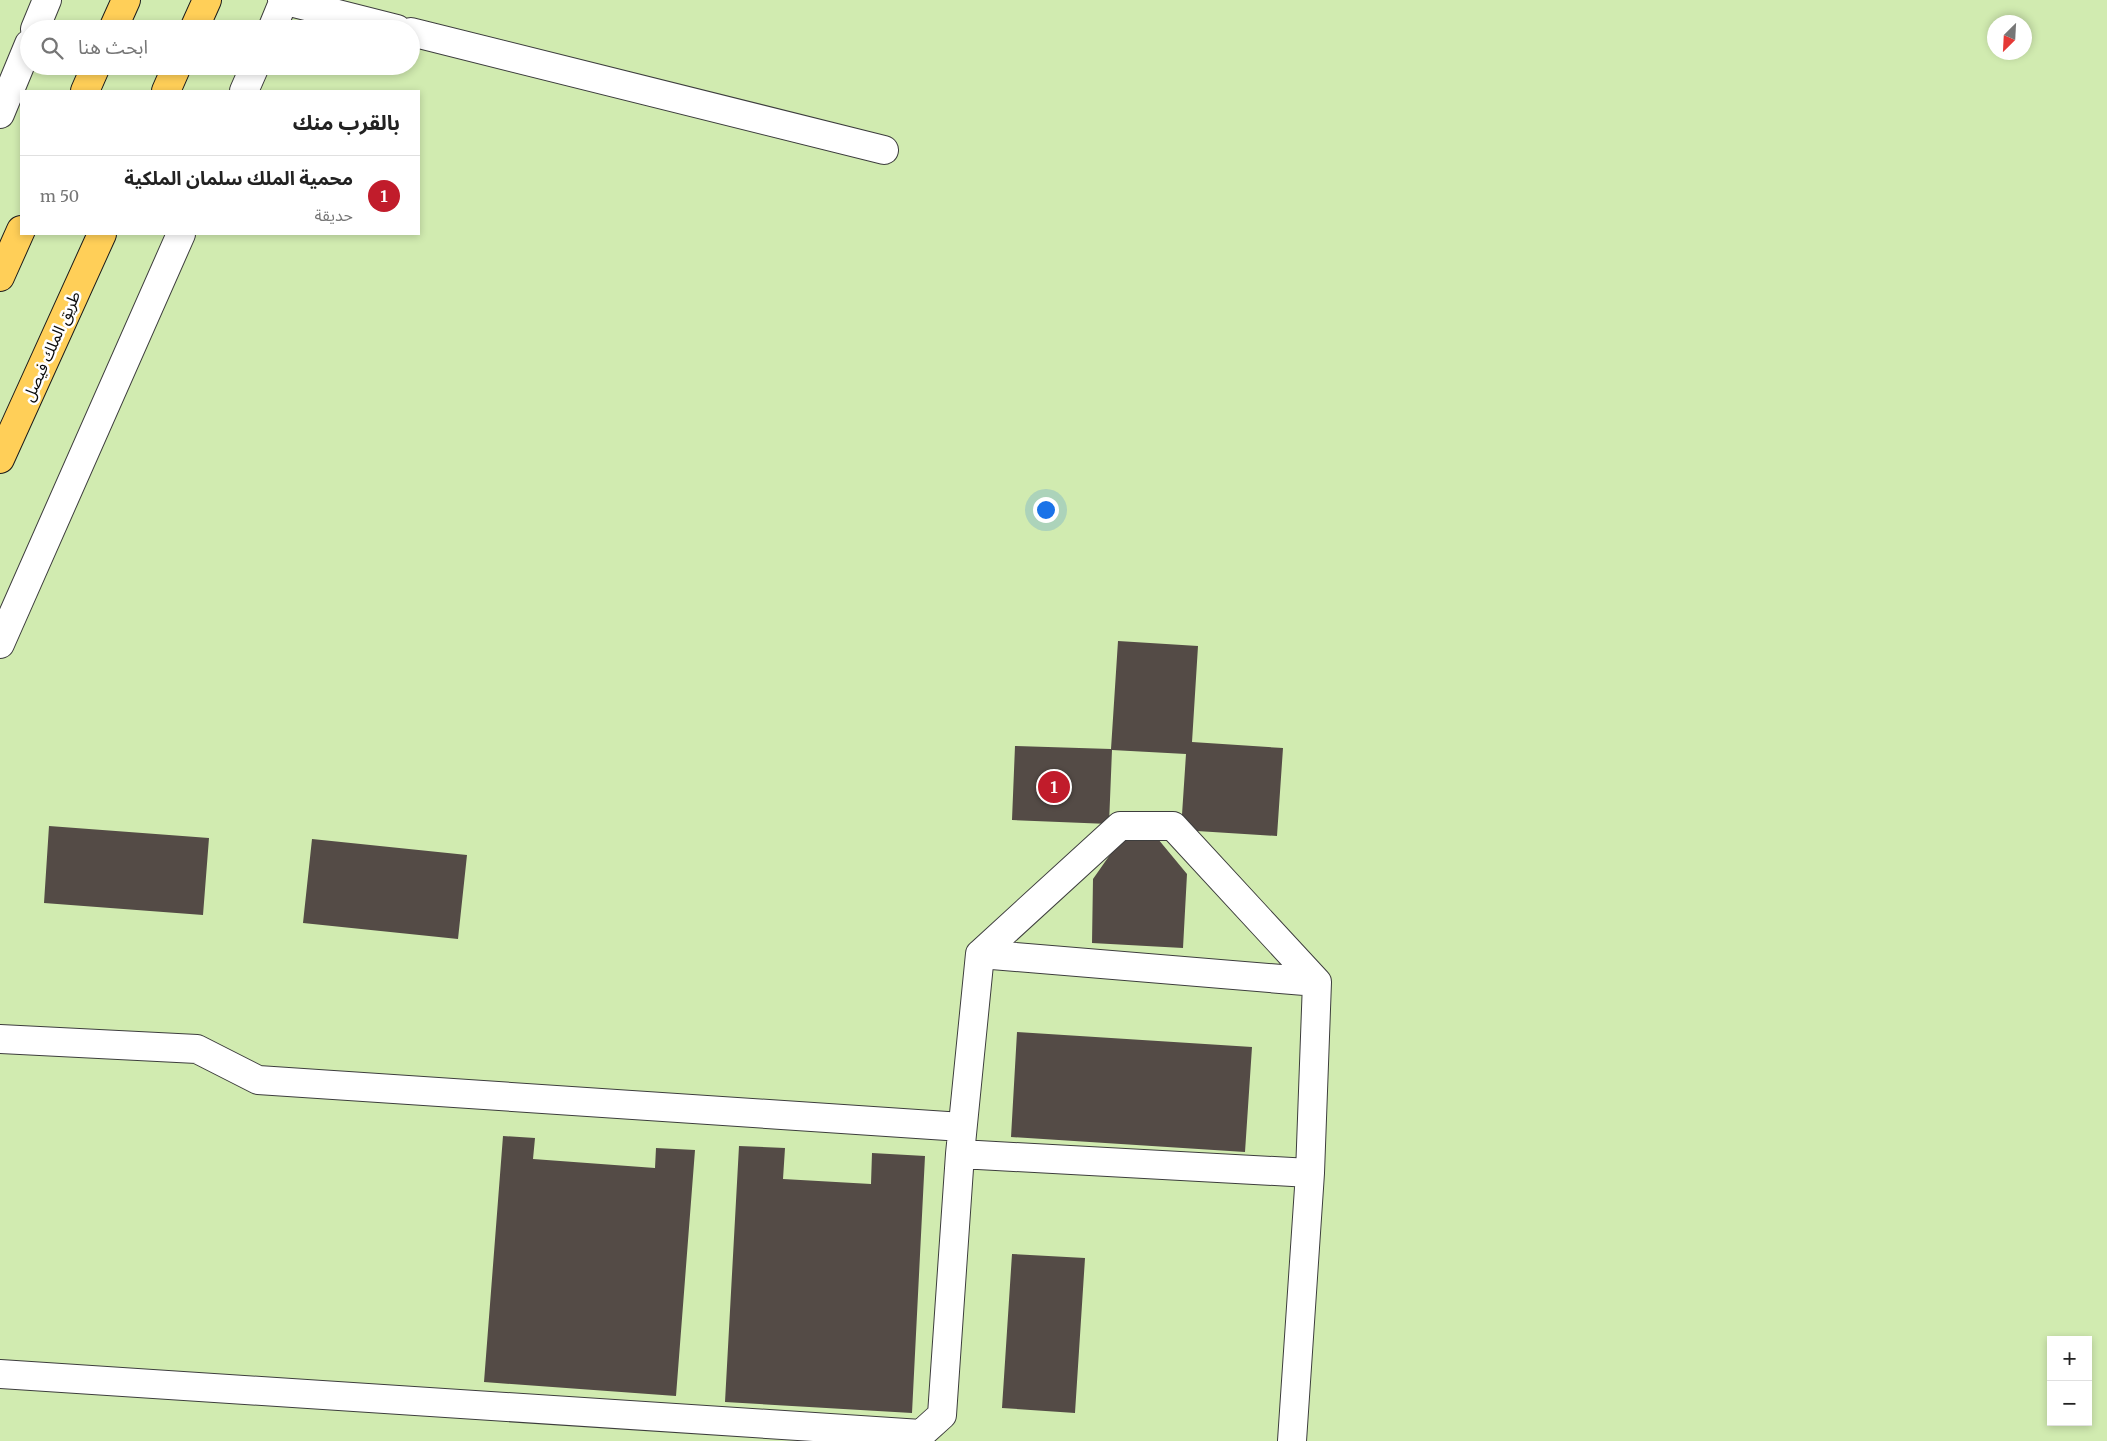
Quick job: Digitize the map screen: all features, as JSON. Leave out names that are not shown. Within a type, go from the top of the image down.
[{"type":"main road","points":[[117,20],[126,0]]},
{"type":"main road","points":[[198,20],[207,0]]},
{"type":"main road","points":[[85,90],[92,75]]},
{"type":"main road","points":[[166,90],[173,75]]},
{"type":"main road","points":[[0,277],[20,232]]},
{"type":"main road","name":"طريق الملك فيصل","points":[[0,459],[102,235]]},
{"type":"street","points":[[39,20],[47,0]]},
{"type":"street","points":[[276,20],[284,0],[362,20]]},
{"type":"street","points":[[420,34],[884,150]]},
{"type":"street","points":[[0,114],[20,66]]},
{"type":"street","points":[[244,90],[251,75]]},
{"type":"street","points":[[0,644],[181,235]]},
{"type":"street","points":[[0,1374],[921,1434],[942,1415],[962,1127],[980,954],[1120,826],[1173,826],[1317,982],[1310,1173],[1292,1441]]},
{"type":"street","points":[[980,954],[1317,982]]},
{"type":"street","points":[[0,1039],[197,1049],[258,1080],[962,1127]]},
{"type":"street","points":[[960,1154],[1310,1173]]},
{"type":"green space","points":[[0,0],[2107,0],[2107,1441],[0,1441]]},
{"type":"building","points":[[1118,641],[1198,646],[1192,742],[1283,748],[1277,836],[1181,830],[1186,754],[1112,750],[1109,824],[1012,820],[1015,746],[1111,749]]},
{"type":"building","points":[[49,826],[209,838],[203,915],[44,903]]},
{"type":"building","points":[[312,839],[467,855],[458,939],[303,923]]},
{"type":"building","points":[[1121,839],[1158,839],[1187,874],[1183,948],[1092,943],[1093,879]]},
{"type":"building","points":[[1017,1032],[1252,1047],[1245,1152],[1011,1137]]},
{"type":"building","points":[[503,1136],[535,1138],[533,1159],[655,1168],[656,1148],[695,1150],[676,1396],[484,1382]]},
{"type":"building","points":[[739,1146],[785,1148],[783,1179],[871,1184],[872,1153],[925,1156],[912,1413],[725,1402]]},
{"type":"building","points":[[1012,1254],[1085,1258],[1075,1413],[1002,1408]]},
{"type":"place","name":"محمية الملك سلمان الملكية","points":[[1054,787]]}]
